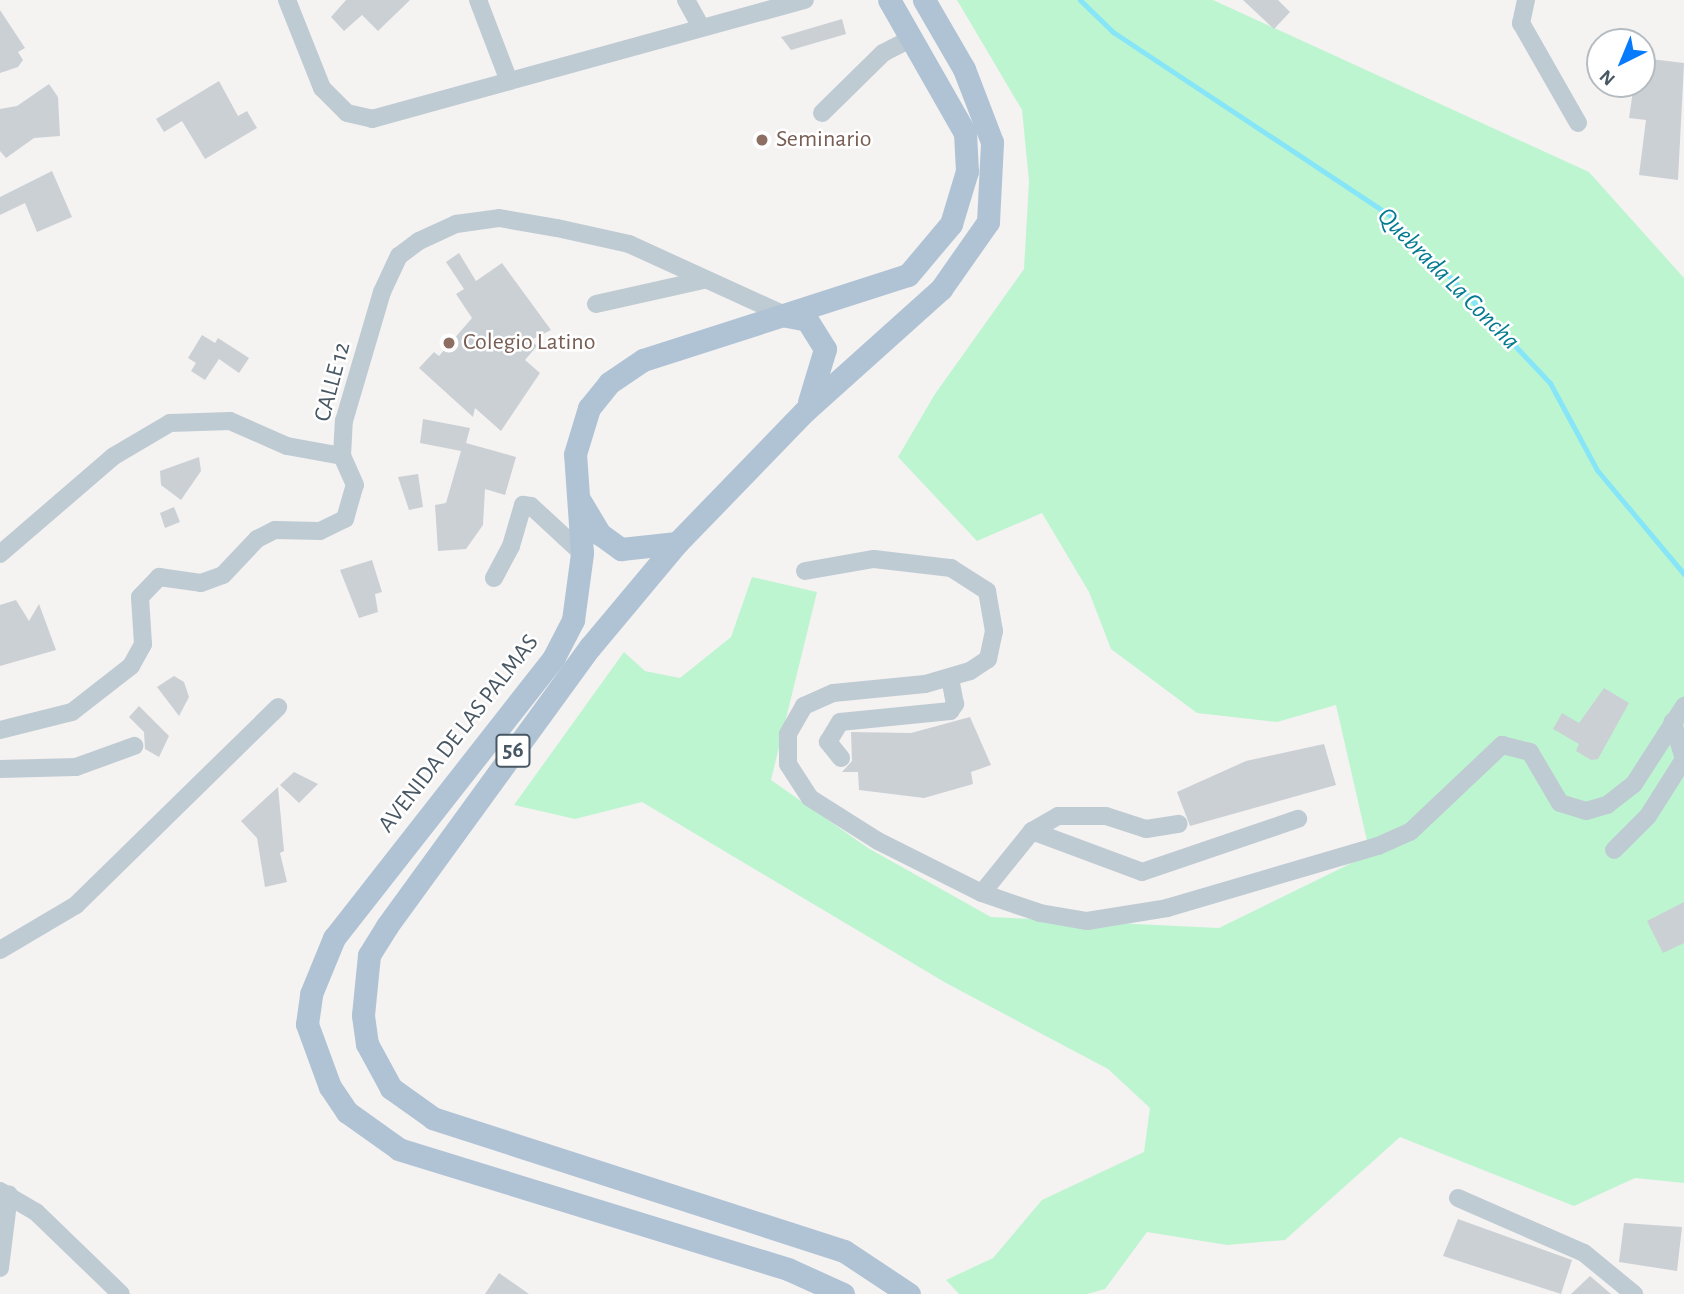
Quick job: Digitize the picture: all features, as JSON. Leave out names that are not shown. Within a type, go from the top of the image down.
[{"type":"main road","name":"AVENIDA DE LAS PALMAS","points":[[842,1294],[788,1269],[399,1149],[347,1112],[316,1056],[307,1024],[311,994],[334,938],[554,657],[573,620],[582,552],[574,485],[575,454],[589,408],[626,370],[673,348],[787,316],[908,275],[951,224],[967,171],[965,132],[889,0]]},
{"type":"main road","name":"AVENIDA DE LAS PALMAS","points":[[909,1294],[844,1251],[433,1118],[391,1088],[367,1044],[363,1015],[368,965],[387,926],[556,691],[677,543],[805,411],[941,289],[988,222],[992,142],[964,69],[924,0]]},
{"type":"main road","points":[[787,316],[807,320],[825,349],[823,368],[805,411]]},
{"type":"main road","points":[[574,485],[585,514],[621,549],[677,543]]},
{"type":"street","points":[[287,0],[322,88],[347,113],[372,119],[805,0]]},
{"type":"street","points":[[478,0],[509,80]]},
{"type":"street","points":[[685,0],[701,27]]},
{"type":"street","points":[[1525,0],[1521,23],[1578,123]]},
{"type":"street","points":[[822,113],[883,53],[913,38]]},
{"type":"street","name":"CALLE 12","points":[[0,730],[72,712],[131,666],[143,644],[140,597],[159,577],[201,583],[223,575],[257,539],[275,530],[320,531],[345,519],[355,485],[342,456],[344,421],[382,292],[399,256],[419,241],[456,224],[499,218],[629,244],[787,316]]},
{"type":"street","points":[[596,304],[703,280]]},
{"type":"street","points":[[0,554],[114,456],[170,423],[230,421],[287,446],[342,456]]},
{"type":"street","points":[[494,578],[511,546],[523,505],[531,506],[582,552]]},
{"type":"street","points":[[805,571],[874,559],[922,562],[974,580],[987,591],[994,631],[988,659],[970,671],[950,678],[833,693],[804,706],[788,734],[788,764],[810,798],[878,841],[982,893],[1040,913],[1087,921],[1167,908],[1410,832],[1481,761],[1502,745],[1530,752],[1560,803],[1586,811],[1607,805],[1634,784],[1684,706]]},
{"type":"street","points":[[841,758],[828,741],[840,722],[950,711],[955,704],[950,678]]},
{"type":"street","points":[[0,950],[76,905],[278,707]]},
{"type":"street","points":[[1614,850],[1632,837],[1684,759],[1673,722]]},
{"type":"street","points":[[0,769],[76,767],[134,746]]},
{"type":"street","points":[[982,893],[1032,831],[1058,816],[1106,816],[1146,829],[1179,824]]},
{"type":"street","points":[[1032,831],[1142,872],[1298,820]]},
{"type":"street","points":[[0,1268],[4,1193],[36,1212],[121,1294]]},
{"type":"street","points":[[1458,1198],[1584,1253],[1634,1294]]},
{"type":"green space","points":[[957,0],[1213,0],[1589,172],[1684,278],[1684,1183],[1635,1178],[1574,1206],[1400,1137],[1285,1240],[1227,1245],[1147,1232],[1105,1289],[1087,1294],[959,1294],[946,1280],[993,1258],[1042,1200],[1144,1152],[1150,1108],[1108,1069],[946,983],[642,802],[575,819],[514,805],[624,652],[645,671],[680,678],[731,637],[752,577],[817,592],[771,780],[868,848],[991,917],[1219,928],[1370,854],[1336,705],[1277,722],[1197,713],[1111,649],[1089,592],[1042,513],[977,541],[898,457],[935,394],[1024,269],[1029,181],[1022,110]]},
{"type":"building","points":[[346,0],[410,0],[378,31],[362,15],[344,31],[331,17]]},
{"type":"building","points":[[1243,0],[1278,0],[1290,12],[1274,29]]},
{"type":"building","points":[[0,10],[25,48],[18,52],[23,60],[18,67],[0,73]]},
{"type":"building","points":[[842,19],[846,34],[791,50],[781,37]]},
{"type":"building","points":[[1656,60],[1684,63],[1678,180],[1639,175],[1646,120],[1629,118],[1632,98],[1656,98]]},
{"type":"building","points":[[219,81],[238,116],[247,111],[257,128],[205,159],[182,121],[164,132],[156,119]]},
{"type":"building","points":[[49,84],[58,97],[60,136],[34,138],[6,158],[0,151],[0,109],[17,106]]},
{"type":"building","points":[[52,171],[72,217],[37,232],[25,203],[0,215],[0,197]]},
{"type":"building","points":[[459,253],[476,281],[502,263],[551,330],[531,340],[537,346],[525,360],[540,373],[501,431],[475,408],[473,417],[419,368],[434,352],[439,356],[472,318],[456,294],[464,289],[446,262]]},
{"type":"building","points":[[202,335],[215,343],[218,338],[249,358],[239,373],[219,359],[205,380],[191,371],[196,363],[188,358]]},
{"type":"building","points":[[423,419],[470,428],[466,443],[516,457],[505,495],[485,489],[483,525],[466,549],[438,551],[435,505],[446,503],[461,451],[420,443]]},
{"type":"building","points":[[199,457],[201,471],[181,500],[161,485],[160,471]]},
{"type":"building","points":[[418,474],[423,507],[409,510],[398,477]]},
{"type":"building","points":[[174,507],[180,522],[165,528],[160,513]]},
{"type":"building","points":[[372,560],[382,592],[375,594],[378,612],[359,618],[340,570]]},
{"type":"building","points":[[16,600],[29,621],[39,604],[56,650],[0,666],[0,605]]},
{"type":"building","points":[[174,676],[184,682],[189,697],[179,716],[157,687]]},
{"type":"building","points":[[1604,688],[1629,703],[1598,759],[1591,760],[1576,751],[1579,744],[1553,729],[1562,713],[1579,723]]},
{"type":"building","points":[[139,706],[169,736],[159,757],[145,749],[144,732],[129,717]]},
{"type":"building","points":[[970,717],[991,765],[971,772],[973,784],[924,798],[859,790],[858,772],[842,772],[852,761],[851,732],[911,733]]},
{"type":"building","points":[[1324,744],[1336,785],[1190,826],[1177,792],[1246,761]]},
{"type":"building","points":[[294,772],[318,784],[299,803],[280,785]]},
{"type":"building","points":[[278,787],[284,851],[280,853],[287,882],[265,887],[257,838],[241,821]]},
{"type":"building","points":[[1684,902],[1684,943],[1663,953],[1647,921]]},
{"type":"building","points":[[1458,1219],[1572,1260],[1561,1294],[1443,1256]]},
{"type":"building","points":[[1624,1223],[1682,1227],[1677,1271],[1619,1262]]},
{"type":"building","points":[[499,1273],[529,1294],[485,1294]]},
{"type":"building","points":[[1590,1276],[1611,1294],[1571,1294]]},
{"type":"waterway","name":"Quebrada La Concha","points":[[1080,0],[1113,32],[1395,219],[1550,383],[1597,470],[1684,574]]},
{"type":"place","name":"Seminario","points":[[762,140]]},
{"type":"place","name":"Colegio Latino","points":[[449,343]]}]
